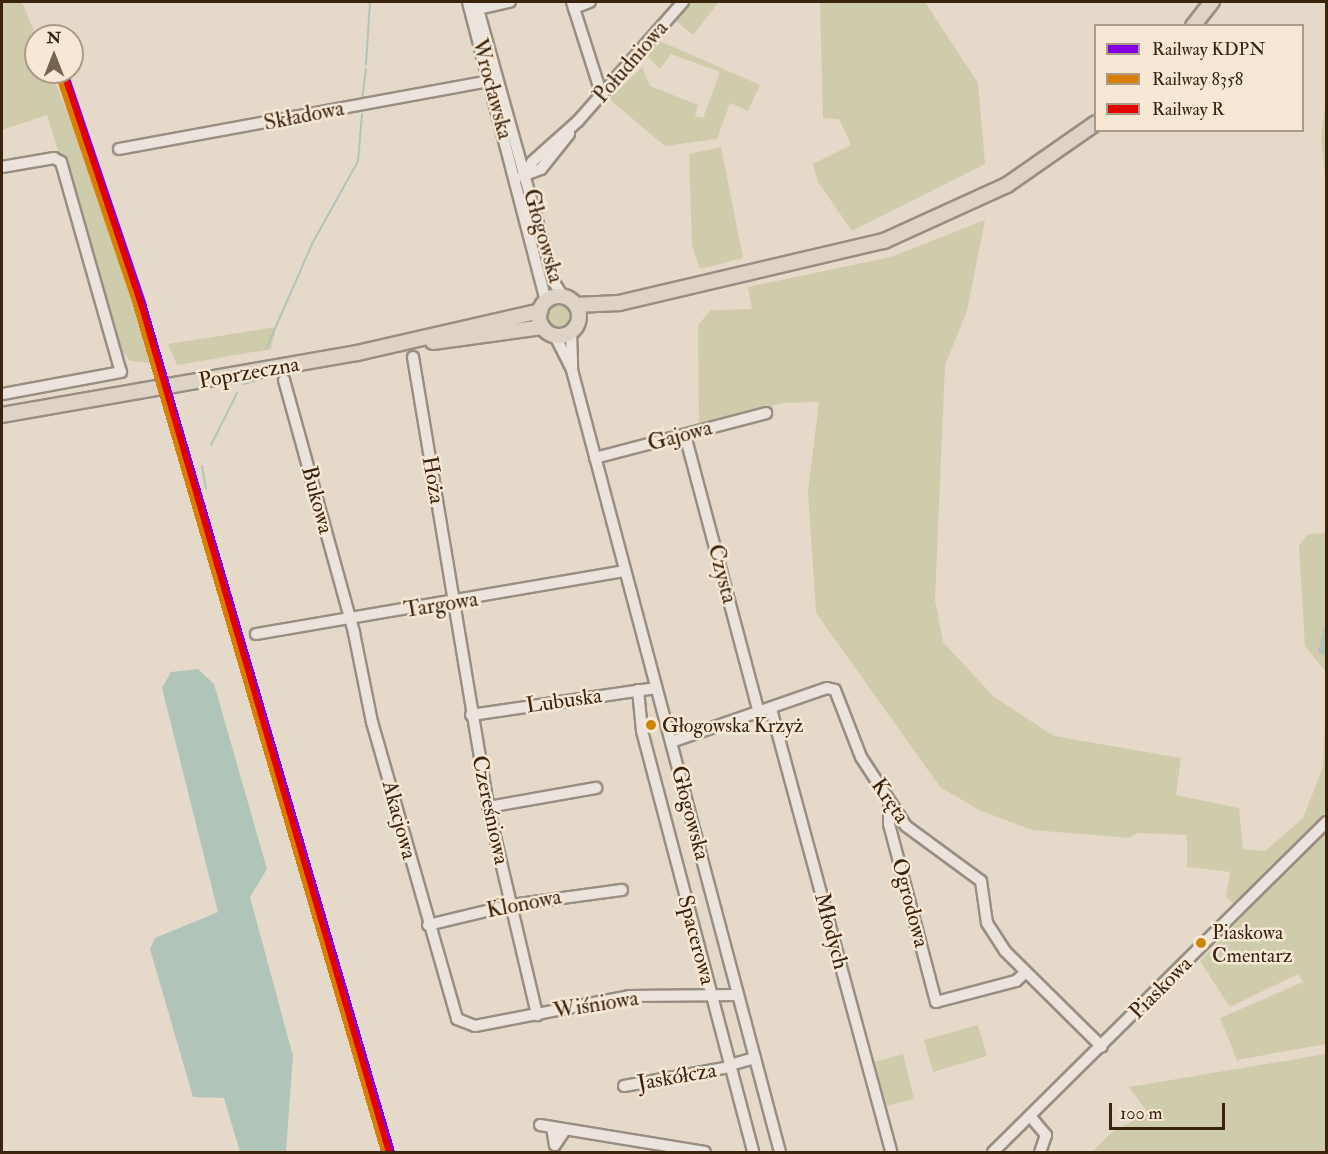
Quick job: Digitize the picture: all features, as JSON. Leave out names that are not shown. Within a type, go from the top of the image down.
[{"type":"main road","points":[[1195,24],[1212,2]]},
{"type":"main road","points":[[619,303],[579,320],[571,333],[555,336],[542,327],[543,306],[563,297],[576,305],[619,303],[799,266],[917,229],[1007,185],[1094,124]]},
{"type":"main road","points":[[576,305],[579,320]]},
{"type":"main road","name":"Poprzeczna","points":[[357,353],[543,306]]},
{"type":"main road","name":"Poprzeczna","points":[[2,415],[357,353],[542,327]]},
{"type":"street","points":[[473,6],[510,2]]},
{"type":"street","points":[[590,2],[573,5],[602,96]]},
{"type":"street","name":"Południowa","points":[[521,176],[534,159],[578,121],[602,96],[683,2]]},
{"type":"street","name":"Wrocławska","points":[[473,6],[496,69],[520,154],[521,176]]},
{"type":"street","name":"Wrocławska","points":[[473,6],[488,81],[521,176]]},
{"type":"street","points":[[496,69],[488,81],[504,98]]},
{"type":"street","name":"Składowa","points":[[119,149],[488,81]]},
{"type":"street","name":"Południowa","points":[[521,176],[540,169],[578,121]]},
{"type":"street","points":[[520,154],[534,159]]},
{"type":"street","points":[[2,167],[59,160],[121,372],[2,394]]},
{"type":"street","name":"Głogowska","points":[[521,176],[554,282],[563,297]]},
{"type":"street","name":"Głogowska","points":[[521,176],[543,306]]},
{"type":"street","name":"Głogowska","points":[[571,333],[572,370]]},
{"type":"street","name":"Głogowska","points":[[555,336],[572,370],[780,1152]]},
{"type":"street","name":"Hoża","points":[[413,357],[454,603]]},
{"type":"street","name":"Bukowa","points":[[284,380],[350,619]]},
{"type":"street","name":"Gajowa","points":[[595,458],[765,412]]},
{"type":"street","name":"Czysta","points":[[685,435],[759,713]]},
{"type":"street","name":"Targowa","points":[[256,634],[454,603],[625,571]]},
{"type":"street","name":"Czereśniowa","points":[[454,603],[488,807],[537,1015]]},
{"type":"street","name":"Akacjowa","points":[[350,619],[428,926],[457,1019]]},
{"type":"street","name":"Lubuska","points":[[471,715],[656,688]]},
{"type":"street","name":"Spacerowa","points":[[638,690],[642,731],[753,1152]]},
{"type":"street","name":"Kręta","points":[[671,742],[835,690],[861,757],[889,804],[906,826],[981,881],[987,922],[1026,972],[1102,1047]]},
{"type":"street","name":"Młodych","points":[[771,709],[891,1152]]},
{"type":"street","points":[[488,807],[596,788]]},
{"type":"street","name":"Ogrodowa","points":[[889,804],[889,824],[936,1002],[1016,981],[1026,972]]},
{"type":"street","name":"Piaskowa","points":[[993,1152],[1102,1047],[1326,822]]},
{"type":"street","name":"Klonowa","points":[[428,926],[511,905],[622,890]]},
{"type":"street","name":"Wiśniowa","points":[[457,1019],[475,1026],[629,996],[712,999],[738,995]]},
{"type":"street","name":"Jaskółcza","points":[[624,1086],[730,1066],[755,1058]]},
{"type":"street","points":[[1030,1116],[1046,1135],[1040,1152]]},
{"type":"street","points":[[540,1125],[705,1152]]},
{"type":"street","points":[[552,1127],[556,1149]]},
{"type":"street","points":[[556,1149],[565,1130]]},
{"type":"shaded area","points":[[2,2],[22,2],[31,24],[24,24],[24,84],[56,84],[78,138],[152,363],[130,361],[121,350],[68,162],[60,157],[47,115],[2,130]]},
{"type":"shaded area","points":[[690,2],[718,3],[693,35],[675,20]]},
{"type":"shaded area","points":[[820,2],[925,2],[978,83],[985,164],[852,231],[818,182],[813,164],[851,145],[839,119],[823,118]]},
{"type":"shaded area","points":[[660,41],[760,85],[748,111],[730,103],[717,139],[665,146],[609,99],[642,67],[650,86],[698,105],[695,116],[703,118],[720,72],[671,54],[660,69],[647,56]]},
{"type":"shaded area","points":[[1326,97],[1326,186],[1321,138]]},
{"type":"shaded area","points":[[721,147],[743,258],[700,269],[692,246],[689,154]]},
{"type":"shaded area","points":[[985,220],[967,311],[945,365],[935,600],[943,642],[994,697],[1054,736],[1181,758],[1176,795],[1239,808],[1243,849],[1265,851],[1303,818],[1323,767],[1326,691],[1326,813],[1236,906],[1226,897],[1230,872],[1187,867],[1187,835],[1138,833],[1129,838],[1032,830],[979,810],[940,787],[816,613],[808,491],[819,402],[783,403],[699,427],[698,325],[711,310],[752,309],[748,287],[891,257]]},
{"type":"shaded area","points":[[560,303],[569,307],[573,316],[569,325],[560,329],[551,325],[547,316],[551,307]]},
{"type":"shaded area","points":[[276,327],[271,349],[177,365],[168,344]]},
{"type":"shaded area","points":[[1326,533],[1326,672],[1305,646],[1299,546],[1308,534]]},
{"type":"shaded area","points":[[1326,621],[1326,655],[1323,655],[1318,652]]},
{"type":"shaded area","points":[[198,669],[214,684],[267,869],[250,897],[293,1056],[286,1152],[240,1152],[224,1098],[193,1097],[150,949],[155,938],[218,912],[162,688],[171,672]]},
{"type":"shaded area","points":[[1326,829],[1326,1044],[1237,1060],[1220,1018],[1303,982],[1298,974],[1230,1007],[1200,961]]},
{"type":"shaded area","points":[[978,1025],[987,1056],[933,1072],[924,1040]]},
{"type":"shaded area","points":[[903,1054],[914,1099],[886,1106],[875,1062]]},
{"type":"shaded area","points":[[1326,1054],[1326,1152],[1092,1152],[1112,1132],[1148,1113],[1129,1087]]},
{"type":"waterway","points":[[366,64],[370,2]]},
{"type":"waterway","points":[[362,101],[366,69]]},
{"type":"waterway","points":[[266,349],[312,244],[358,161],[362,114]]},
{"type":"waterway","points":[[244,384],[269,376]]},
{"type":"waterway","points":[[211,445],[237,393]]},
{"type":"waterway","points":[[202,466],[206,489]]},
{"type":"rail line","name":"8358","points":[[61,84],[136,305],[384,1152]]},
{"type":"rail line","name":"R","points":[[67,84],[141,304],[389,1152]]},
{"type":"rail line","name":"KDPN","points":[[69,84],[143,303],[392,1152]]},
{"type":"place","name":"Głogowska Krzyż","points":[[651,725]]},
{"type":"place","name":"Piaskowa Cmentarz","points":[[1201,943]]}]
